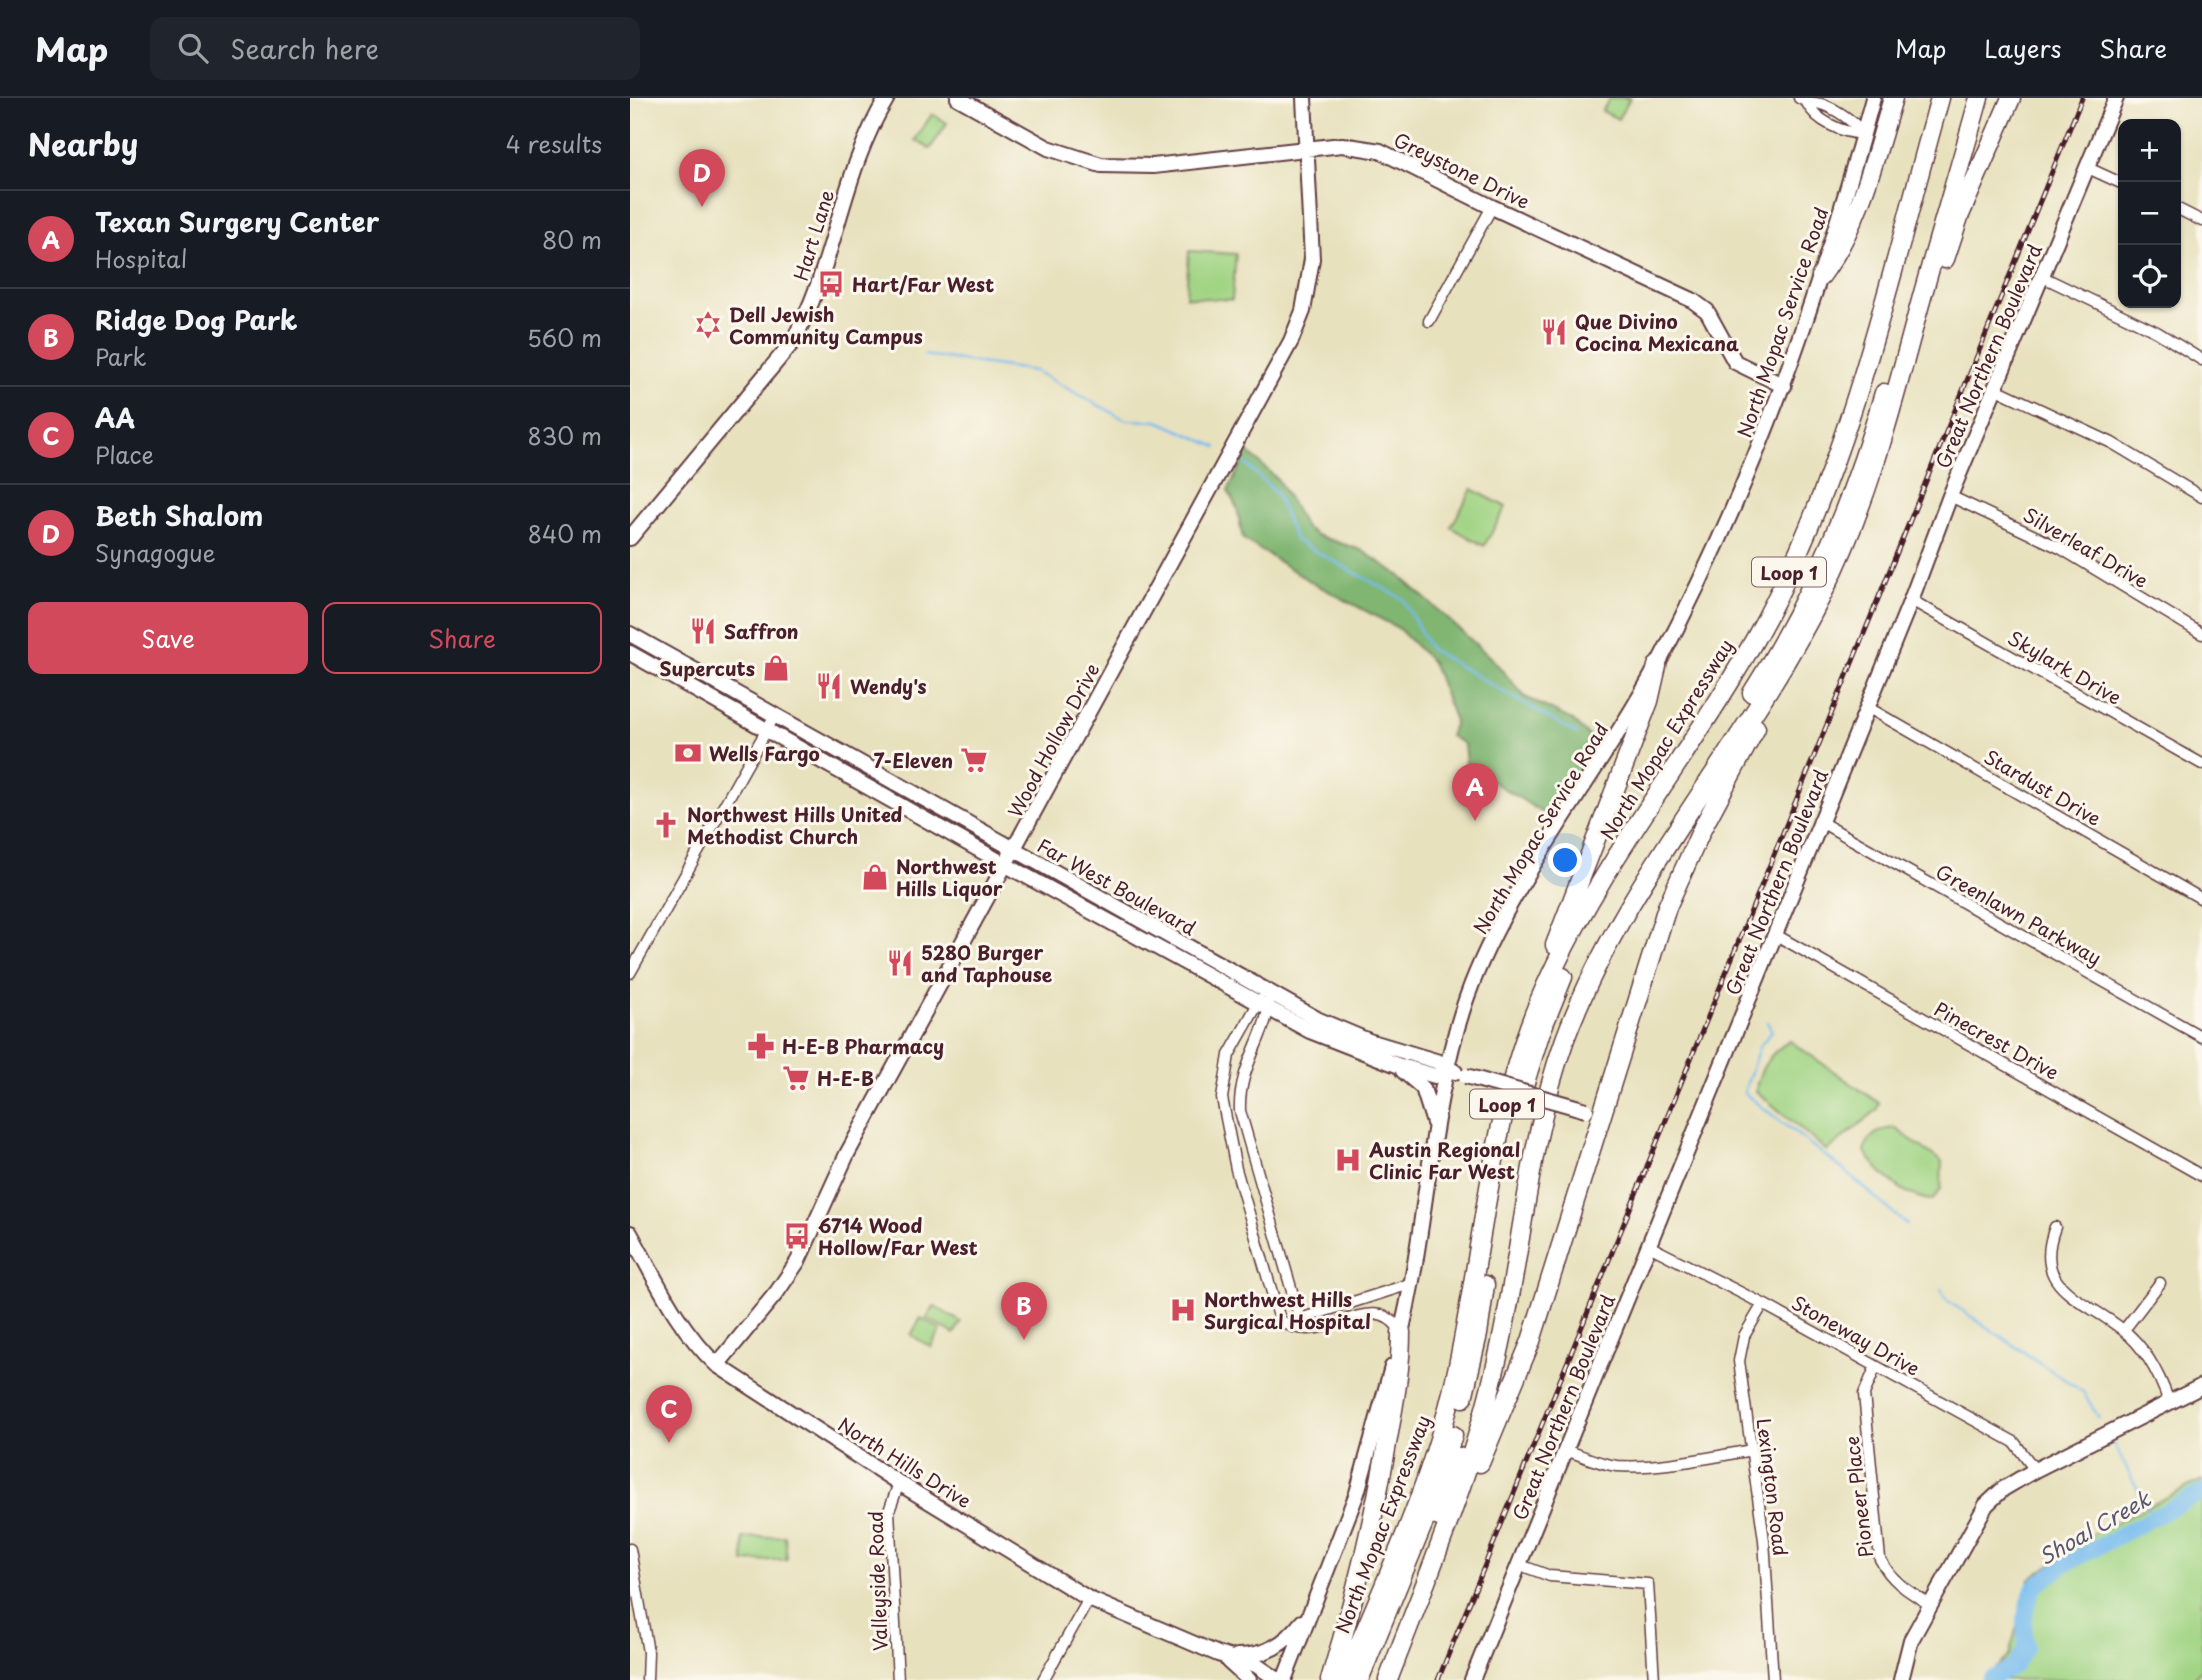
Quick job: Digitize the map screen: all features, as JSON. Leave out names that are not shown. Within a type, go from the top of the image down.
[{"type":"highway","points":[[1821,276],[1840,251],[1874,162],[1893,98]]},
{"type":"highway","name":"North Mopac Expressway","points":[[1345,1680],[1418,1501],[1440,1437],[1455,1377],[1505,1116],[1518,1059],[1539,1002],[1594,894],[1764,621],[1808,531],[1853,404],[1940,98]]},
{"type":"highway","points":[[1359,1680],[1424,1521],[1450,1447],[1478,1334],[1505,1158],[1540,1034],[1589,925],[1744,679],[1817,538],[1864,409],[1952,98]]},
{"type":"highway","points":[[1376,1680],[1443,1506],[1474,1409],[1491,1336],[1529,1125],[1555,1038],[1602,931],[1756,687],[1831,544],[1878,413],[1968,98]]},
{"type":"highway","name":"Loop 1","points":[[1388,1680],[1460,1496],[1497,1362],[1541,1122],[1565,1040],[1584,993],[1624,916],[1789,657],[1844,548],[1868,487],[1979,98]]},
{"type":"highway","points":[[1922,297],[1940,275],[1959,217],[2011,98]]},
{"type":"highway","points":[[1460,1496],[1475,1473],[1531,1341],[1593,1112],[1667,907],[1703,827],[1773,698],[1789,657]]},
{"type":"highway","points":[[1539,1002],[1552,954],[1649,701],[1657,666]]},
{"type":"highway","points":[[1455,1377],[1468,1352],[1483,1300]]},
{"type":"highway","points":[[1330,1680],[1356,1595],[1370,1534],[1393,1413],[1401,1332]]},
{"type":"street","name":"Hart Lane","points":[[630,538],[795,337],[813,301],[862,146],[887,98]]},
{"type":"street","name":"Greystone Drive","points":[[958,98],[1048,148],[1101,165],[1153,166],[1342,145],[1380,151],[1492,207],[1692,300],[1707,311],[1735,362],[1784,386]]},
{"type":"street","name":"Wood Hollow Drive","points":[[717,1365],[777,1292],[798,1261],[846,1154],[1014,851],[1290,341],[1303,311],[1312,259],[1304,149],[1304,98]]},
{"type":"street","name":"North Mopac Service Road","points":[[1284,1680],[1357,1493],[1401,1332],[1448,1070],[1467,998],[1498,930],[1624,725],[1717,546],[1784,386],[1821,276],[1873,98]]},
{"type":"street","name":"Great Northern Boulevard","points":[[1472,1680],[1776,935],[1819,821],[1912,600],[1950,496],[2116,98]]},
{"type":"street","points":[[1803,101],[1822,105],[1842,116],[1863,133]]},
{"type":"street","points":[[2088,167],[2119,182]]},
{"type":"street","points":[[1429,321],[1492,207]]},
{"type":"street","points":[[2181,210],[2202,221]]},
{"type":"street","points":[[2043,277],[2157,332],[2202,360]]},
{"type":"street","points":[[1996,389],[2112,443],[2202,497]]},
{"type":"street","name":"Silverleaf Drive","points":[[1950,496],[2060,548],[2202,634]]},
{"type":"street","name":"Skylark Drive","points":[[1912,600],[2202,764]]},
{"type":"street","name":"Far West Boulevard","points":[[630,634],[1319,1020],[1369,1041],[1439,1062],[1448,1070],[1593,1112]]},
{"type":"street","name":"Far West Boulevard","points":[[630,653],[1269,1010],[1354,1051],[1435,1076],[1448,1070]]},
{"type":"street","name":"Stardust Drive","points":[[1867,707],[2202,899]]},
{"type":"street","points":[[630,973],[775,715]]},
{"type":"street","name":"Greenlawn Parkway","points":[[1819,821],[2202,1038]]},
{"type":"street","name":"Pinecrest Drive","points":[[1776,935],[2202,1176]]},
{"type":"street","points":[[1270,993],[1256,1003],[1225,1069],[1222,1098],[1236,1169],[1280,1320],[1291,1328],[1309,1331],[1380,1313],[1393,1319],[1401,1332]]},
{"type":"street","points":[[1270,993],[1269,1010],[1247,1063],[1239,1094],[1243,1130],[1300,1318]]},
{"type":"street","points":[[1397,1065],[1418,1082],[1428,1096],[1434,1114],[1436,1140]]},
{"type":"street","points":[[1236,1169],[1252,1160]]},
{"type":"street","points":[[2055,1227],[2049,1244],[2049,1267],[2055,1282],[2124,1330],[2143,1349],[2169,1402]]},
{"type":"street","name":"North Hills Drive","points":[[630,1234],[679,1321],[695,1345],[717,1365],[899,1483],[1088,1599],[1218,1654],[1256,1665],[1278,1680]]},
{"type":"street","name":"Stoneway Drive","points":[[1649,1246],[1763,1304],[2014,1442],[2035,1470]]},
{"type":"street","points":[[2124,1330],[2160,1283]]},
{"type":"street","points":[[1291,1328],[1300,1318],[1410,1284]]},
{"type":"street","name":"Lexington Road","points":[[1763,1304],[1744,1336],[1739,1361],[1764,1540],[1773,1680]]},
{"type":"street","name":"Pioneer Place","points":[[1877,1366],[1864,1394],[1880,1559],[1889,1576],[1929,1605]]},
{"type":"street","points":[[1901,1680],[1911,1640],[1986,1504],[2003,1489],[2035,1470],[2202,1387]]},
{"type":"street","points":[[1566,1450],[1594,1461],[1618,1466],[1752,1450]]},
{"type":"street","name":"Valleyside Road","points":[[898,1680],[889,1511],[899,1483]]},
{"type":"street","points":[[630,1549],[646,1641],[647,1680]]},
{"type":"street","points":[[1520,1565],[1550,1576],[1648,1584],[1654,1680]]},
{"type":"street","points":[[1043,1680],[1088,1599]]},
{"type":"street","points":[[1218,1654],[1255,1656],[1270,1650],[1288,1639],[1311,1611]]},
{"type":"street","name":"North Hills Drive","points":[[1218,1654],[1249,1680]]},
{"type":"green space","points":[[1610,98],[1630,98],[1618,119],[1602,111]]},
{"type":"green space","points":[[932,114],[947,123],[930,149],[915,140]]},
{"type":"green space","points":[[1189,251],[1236,254],[1232,300],[1186,297]]},
{"type":"green space","points":[[1247,451],[1278,480],[1305,527],[1316,535],[1361,550],[1399,575],[1493,660],[1525,697],[1572,720],[1596,743],[1553,819],[1466,765],[1464,744],[1450,736],[1455,721],[1432,662],[1398,628],[1313,583],[1243,539],[1237,508],[1228,491]]},
{"type":"green space","points":[[1472,489],[1506,507],[1484,546],[1451,527]]},
{"type":"green space","points":[[1790,1041],[1879,1103],[1877,1110],[1827,1151],[1756,1091],[1759,1076],[1767,1062],[1777,1050]]},
{"type":"green space","points":[[1895,1128],[1942,1162],[1941,1189],[1933,1200],[1913,1195],[1893,1183],[1876,1167],[1864,1150],[1876,1134]]},
{"type":"green space","points":[[934,1306],[961,1322],[954,1334],[927,1318]]},
{"type":"green space","points":[[921,1318],[941,1330],[931,1347],[911,1335]]},
{"type":"green space","points":[[2202,1480],[2202,1668],[2193,1680],[1982,1680],[2009,1656],[2030,1579],[2096,1532]]},
{"type":"green space","points":[[785,1536],[787,1559],[744,1562],[743,1538]]},
{"type":"waterway","points":[[924,355],[1035,371],[1126,420],[1158,421],[1217,447]]},
{"type":"waterway","points":[[1245,463],[1276,493],[1295,540],[1403,599],[1430,649],[1577,734]]},
{"type":"waterway","points":[[1767,1022],[1772,1031],[1759,1047],[1744,1093],[1846,1172],[1907,1225]]},
{"type":"waterway","points":[[1941,1289],[1945,1299],[2083,1392],[2099,1418]]},
{"type":"waterway","points":[[2112,1441],[2153,1518]]},
{"type":"waterway","name":"Shoal Creek","points":[[1989,1680],[2014,1666],[2026,1648],[2024,1620],[2033,1588],[2064,1565],[2202,1492]]},
{"type":"railway","points":[[1438,1680],[2082,98]]},
{"type":"place","name":"Beth Shalom","points":[[702,207]]},
{"type":"place","name":"Hart/Far West","points":[[831,284]]},
{"type":"place","name":"Dell Jewish Community Campus","points":[[708,325]]},
{"type":"place","name":"Que Divino Cocina Mexicana","points":[[1554,332]]},
{"type":"place","name":"Saffron","points":[[703,631]]},
{"type":"place","name":"Supercuts","points":[[776,668]]},
{"type":"place","name":"Wendy's","points":[[829,686]]},
{"type":"place","name":"Wells Fargo","points":[[688,753]]},
{"type":"place","name":"7-Eleven","points":[[974,760]]},
{"type":"place","name":"Texan Surgery Center","points":[[1475,821]]},
{"type":"place","name":"Northwest Hills United Methodist Church","points":[[666,825]]},
{"type":"place","name":"Northwest Hills Liquor","points":[[875,877]]},
{"type":"place","name":"5280 Burger and Taphouse","points":[[900,963]]},
{"type":"place","name":"H-E-B Pharmacy","points":[[761,1046]]},
{"type":"place","name":"H-E-B","points":[[796,1078]]},
{"type":"place","name":"Austin Regional Clinic Far West","points":[[1348,1160]]},
{"type":"place","name":"6714 Wood Hollow/Far West","points":[[797,1236]]},
{"type":"place","name":"Northwest Hills Surgical Hospital","points":[[1183,1310]]},
{"type":"place","name":"Ridge Dog Park","points":[[1024,1340]]},
{"type":"place","name":"AA","points":[[669,1443]]}]
